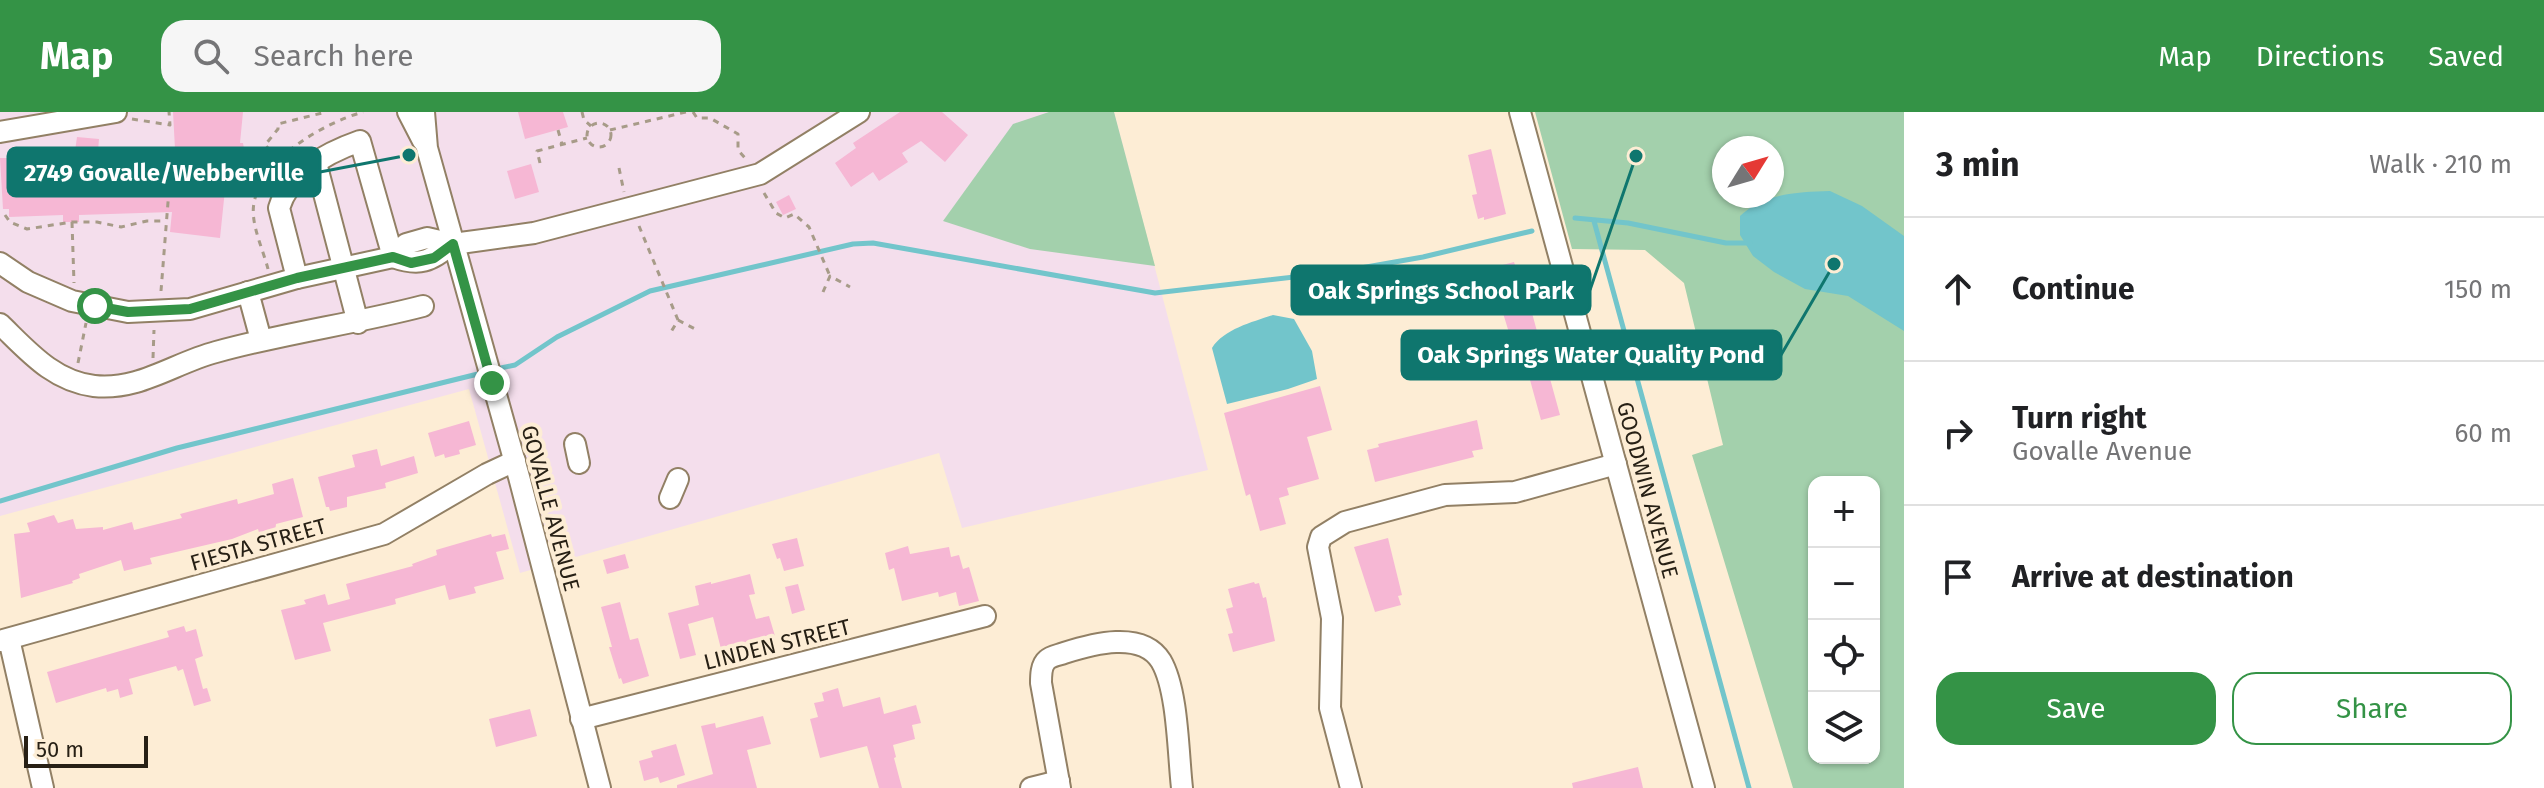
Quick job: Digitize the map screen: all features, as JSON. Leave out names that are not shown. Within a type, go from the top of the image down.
[{"type":"street","name":"GOVALLE AVENUE","points":[[408,112],[427,148]]},
{"type":"street","name":"GOVALLE AVENUE","points":[[424,112],[427,148],[515,461],[600,788]]},
{"type":"street","points":[[1,264],[53,294],[90,305],[128,312],[190,309],[297,278],[393,257],[406,244],[427,238],[453,244],[534,233],[760,174],[859,112]]},
{"type":"street","name":"GOODWIN AVENUE","points":[[1520,112],[1704,788]]},
{"type":"street","points":[[0,132],[39,119],[124,115]]},
{"type":"street","points":[[297,278],[279,208],[289,186],[301,173],[333,151],[360,141],[393,257]]},
{"type":"street","points":[[316,163],[358,323]]},
{"type":"street","points":[[248,292],[261,340]]},
{"type":"street","points":[[0,324],[44,367],[74,382],[109,387],[147,380],[210,353],[261,340],[358,323],[423,306]]},
{"type":"street","name":"FIESTA STREET","points":[[4,640],[384,534],[515,461]]},
{"type":"street","points":[[1351,788],[1330,708],[1332,618],[1318,547],[1321,537],[1345,522],[1445,495],[1515,492],[1616,464]]},
{"type":"street","name":"LINDEN STREET","points":[[581,719],[985,616]]},
{"type":"street","points":[[4,640],[43,788]]},
{"type":"street","points":[[1031,788],[1060,784],[1041,683],[1042,667],[1047,659],[1086,646],[1128,642],[1150,650],[1160,659],[1170,682],[1182,788]]},
{"type":"path","points":[[124,115],[170,125],[169,112]]},
{"type":"path","points":[[280,160],[265,145],[278,129],[278,124],[326,112]]},
{"type":"path","points":[[582,112],[584,120],[591,126]]},
{"type":"path","points":[[644,112],[646,121]]},
{"type":"path","points":[[610,130],[686,112]]},
{"type":"path","points":[[693,112],[697,118],[710,118],[738,134],[738,150],[750,161]]},
{"type":"path","points":[[587,138],[594,147],[607,148],[611,140],[610,130],[601,123],[591,126]]},
{"type":"path","points":[[587,138],[591,126]]},
{"type":"path","points":[[558,130],[562,144]]},
{"type":"path","points":[[540,163],[537,151],[587,138]]},
{"type":"path","points":[[619,168],[623,191],[630,202]]},
{"type":"path","points":[[160,298],[170,177]]},
{"type":"path","points":[[762,188],[776,213],[785,218],[794,214],[809,227],[829,274],[850,287]]},
{"type":"path","points":[[5,215],[10,222],[27,229],[72,222],[97,222],[121,227],[147,221],[167,221]]},
{"type":"path","points":[[64,283],[74,287],[72,222]]},
{"type":"path","points":[[639,225],[678,320],[695,329]]},
{"type":"path","points":[[823,292],[829,274]]},
{"type":"path","points":[[78,368],[88,316]]},
{"type":"path","points":[[671,332],[678,320]]},
{"type":"path","points":[[154,322],[153,359],[161,362]]},
{"type":"shaded area","points":[[0,112],[1114,112],[1208,470],[962,528],[939,453],[520,573],[469,389],[0,516]]},
{"type":"green space","points":[[1049,112],[1114,112],[1155,266],[1030,249],[943,221],[1013,124]]},
{"type":"green space","points":[[1535,112],[1904,112],[1904,788],[1793,788],[1692,455],[1723,445],[1684,283],[1645,250],[1572,249]]},
{"type":"water","points":[[1830,191],[1862,206],[1904,236],[1904,331],[1848,296],[1805,289],[1753,256],[1740,235],[1740,216],[1749,208],[1784,208],[1784,195]]},
{"type":"water","points":[[1273,315],[1294,319],[1312,351],[1317,379],[1227,404],[1212,348],[1231,331]]},
{"type":"building","points":[[173,112],[243,112],[240,143],[243,143],[247,165],[238,167],[239,182],[226,180],[220,238],[170,232],[172,212],[79,215],[79,222],[63,222],[63,215],[9,217],[9,209],[3,209],[0,158],[7,158],[7,153],[75,151],[77,137],[99,139],[98,151],[175,149]]},
{"type":"building","points":[[518,112],[563,112],[568,127],[525,139]]},
{"type":"building","points":[[900,112],[942,112],[968,135],[945,162],[921,141],[902,153],[908,162],[879,181],[873,172],[851,187],[835,163],[856,148],[853,143]]},
{"type":"building","points":[[1491,149],[1506,214],[1484,220],[1484,217],[1478,219],[1472,195],[1477,194],[1468,155]]},
{"type":"building","points":[[531,164],[539,192],[515,199],[507,171]]},
{"type":"building","points":[[789,195],[796,209],[783,215],[776,202]]},
{"type":"building","points":[[1514,262],[1518,274],[1521,273],[1560,415],[1541,420],[1527,369],[1492,379],[1486,357],[1514,349],[1499,300],[1488,303],[1483,285],[1462,290],[1460,276]]},
{"type":"building","points":[[1320,386],[1332,430],[1307,437],[1319,479],[1287,488],[1289,495],[1279,498],[1286,524],[1260,531],[1250,494],[1246,496],[1224,413]]},
{"type":"building","points":[[1477,420],[1483,449],[1472,451],[1474,457],[1375,482],[1367,450],[1379,447],[1378,444]]},
{"type":"building","points":[[469,421],[476,445],[459,450],[460,454],[435,457],[428,433]]},
{"type":"building","points":[[377,449],[381,466],[414,456],[418,473],[385,483],[386,488],[347,497],[347,507],[330,511],[326,507],[318,477],[355,467],[352,455]]},
{"type":"building","points":[[293,478],[303,517],[276,524],[275,532],[260,536],[258,529],[232,539],[150,558],[152,564],[124,571],[121,560],[79,574],[80,578],[73,583],[21,598],[14,534],[30,532],[27,523],[54,515],[58,523],[73,519],[76,529],[103,527],[103,530],[132,522],[134,530],[237,499],[238,504],[274,494],[272,484]]},
{"type":"building","points":[[491,534],[492,537],[505,534],[509,549],[496,552],[504,579],[474,587],[476,593],[449,600],[445,585],[395,599],[396,604],[323,623],[331,651],[295,660],[281,610],[306,604],[304,600],[325,594],[328,605],[350,599],[346,584],[413,566],[437,555],[436,550]]},
{"type":"building","points":[[797,538],[804,566],[784,571],[772,544]]},
{"type":"building","points":[[1388,538],[1402,595],[1398,596],[1401,605],[1375,612],[1354,547]]},
{"type":"building","points":[[908,546],[910,554],[949,547],[951,557],[959,555],[963,569],[969,567],[979,601],[959,606],[956,592],[939,597],[938,592],[902,601],[894,568],[889,570],[885,553]]},
{"type":"building","points":[[625,554],[629,568],[607,574],[603,560]]},
{"type":"building","points":[[750,574],[755,594],[749,595],[756,619],[769,616],[775,636],[768,637],[770,642],[732,652],[731,646],[721,649],[713,617],[688,624],[696,655],[680,659],[668,613],[699,605],[695,586]]},
{"type":"building","points":[[1259,583],[1263,598],[1266,597],[1275,641],[1233,652],[1228,634],[1233,633],[1226,609],[1233,607],[1228,589]]},
{"type":"building","points":[[798,584],[805,610],[792,614],[785,587]]},
{"type":"building","points":[[620,602],[630,640],[638,638],[649,676],[623,684],[609,647],[612,647],[601,607]]},
{"type":"building","points":[[184,626],[186,632],[196,629],[203,656],[195,659],[203,689],[207,688],[211,701],[194,706],[183,669],[178,671],[176,666],[129,679],[133,694],[120,698],[118,689],[107,692],[106,688],[56,703],[47,672],[169,637],[167,631]]},
{"type":"building","points":[[838,688],[843,707],[880,697],[884,714],[916,705],[921,723],[912,725],[915,739],[893,745],[902,788],[879,788],[867,746],[820,758],[810,719],[818,717],[814,703],[824,701],[822,693]]},
{"type":"building","points":[[530,709],[537,736],[496,747],[489,719]]},
{"type":"building","points":[[763,716],[771,744],[747,750],[757,788],[677,788],[677,785],[713,774],[701,726],[715,723],[716,728]]},
{"type":"building","points":[[676,744],[685,775],[660,783],[658,777],[644,781],[639,761],[653,757],[651,751]]},
{"type":"building","points":[[1638,767],[1643,788],[1573,788],[1572,783]]},
{"type":"waterway","points":[[1575,218],[1628,223],[1726,243],[1750,243]]},
{"type":"waterway","points":[[1594,221],[1749,788]]},
{"type":"waterway","points":[[496,369],[515,365],[557,337],[650,291],[853,244],[873,243],[1155,293],[1338,272],[1423,257],[1532,231]]},
{"type":"waterway","points":[[0,501],[177,448],[486,372]]},
{"type":"place","name":"2749 Govalle/Webberville","points":[[409,155]]},
{"type":"place","name":"Oak Springs School Park","points":[[1636,156]]},
{"type":"place","name":"Oak Springs Water Quality Pond","points":[[1834,264]]},
{"type":"route","points":[[95,306],[156,313],[190,309],[297,278],[393,257],[411,263],[434,258],[453,244],[492,383]]}]
